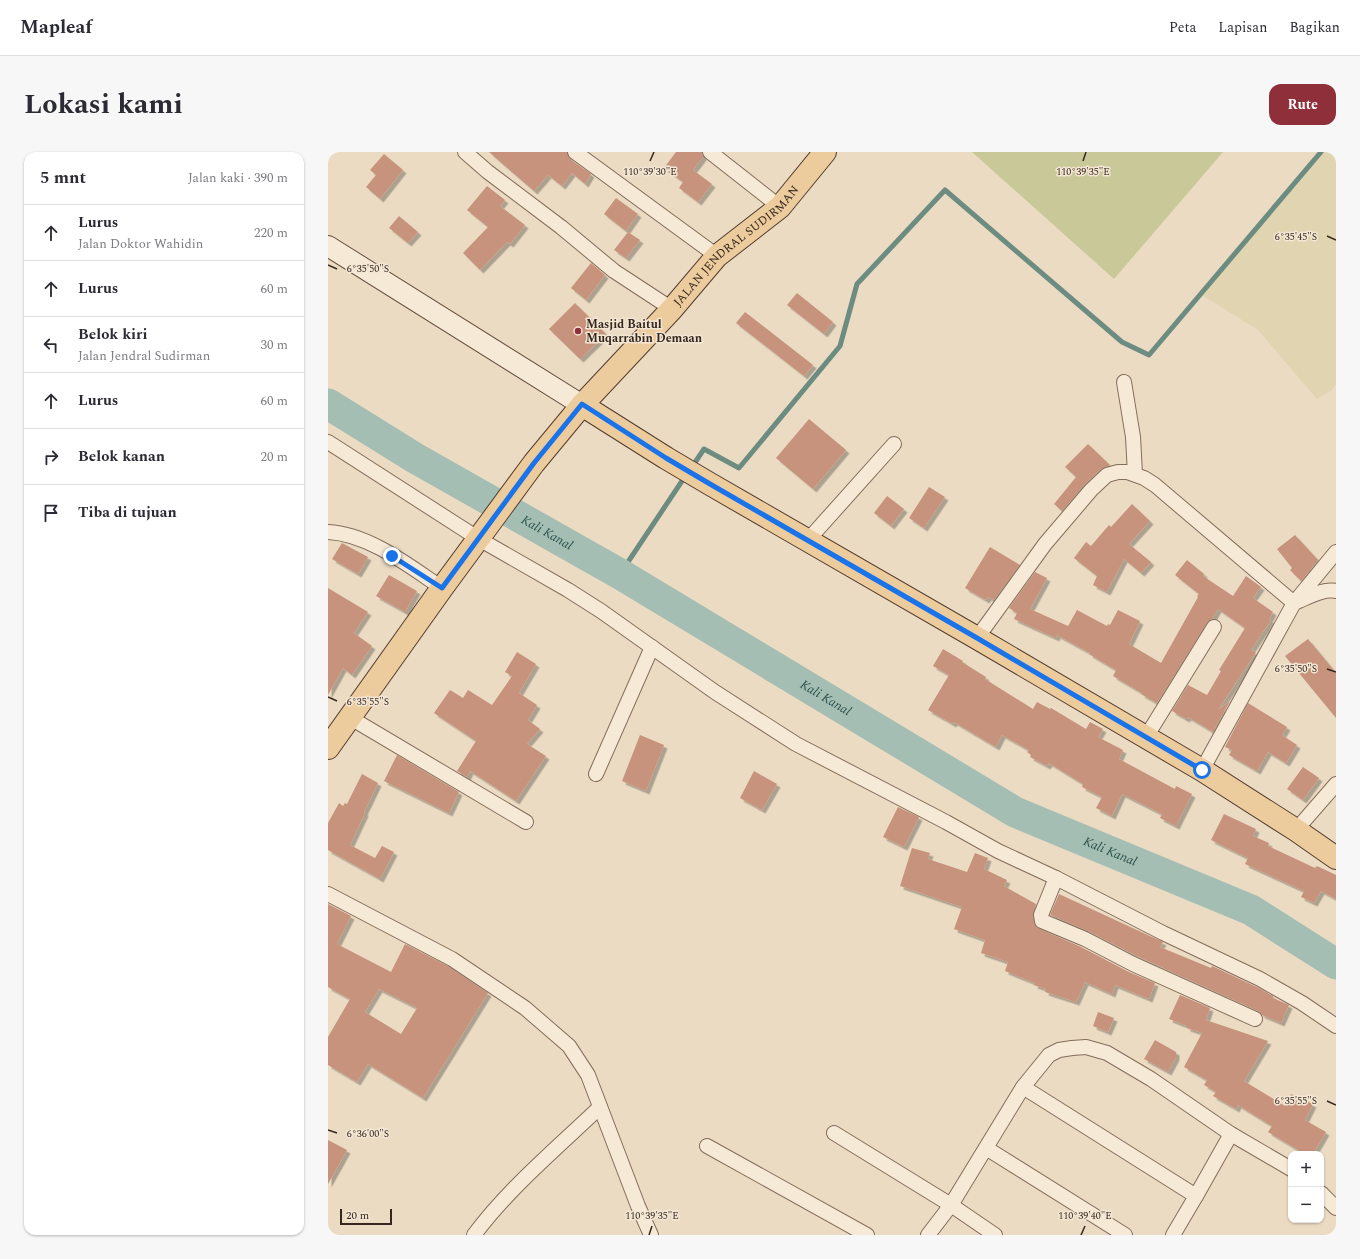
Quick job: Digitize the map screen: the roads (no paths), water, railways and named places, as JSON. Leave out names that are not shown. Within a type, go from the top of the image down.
[{"type":"main road","name":"JALAN JENDRAL SUDIRMAN","points":[[328,748],[442,588],[484,533],[534,463],[582,404],[672,309],[717,256],[780,207],[824,152]]},
{"type":"main road","points":[[328,246],[666,458],[1202,770],[1296,830],[1336,858]]},
{"type":"street","points":[[465,152],[488,172],[614,271],[672,309]]},
{"type":"street","points":[[575,152],[717,256]]},
{"type":"street","points":[[710,152],[780,207]]},
{"type":"street","points":[[1124,382],[1133,437],[1135,474]]},
{"type":"street","points":[[328,442],[484,533],[601,611],[716,692],[796,744],[933,815],[998,851],[1056,878],[1163,933],[1260,979],[1302,1003],[1336,1026]]},
{"type":"street","points":[[808,540],[894,444]]},
{"type":"street","points":[[977,638],[1045,544],[1091,490],[1107,475],[1118,472],[1135,474],[1155,485],[1294,602]]},
{"type":"street","points":[[328,532],[344,534],[375,546],[442,588]]},
{"type":"street","points":[[1202,770],[1294,602],[1336,552]]},
{"type":"street","points":[[1294,602],[1322,591],[1336,591]]},
{"type":"street","points":[[1146,737],[1214,627]]},
{"type":"street","points":[[596,774],[652,647]]},
{"type":"street","points":[[349,717],[526,822]]},
{"type":"street","points":[[1296,830],[1336,784]]},
{"type":"street","points":[[1056,878],[1041,915],[1041,920],[1085,939],[1133,964],[1255,1019]]},
{"type":"street","points":[[328,894],[452,959],[525,1008],[569,1046],[588,1075],[638,1206],[651,1235]]},
{"type":"street","points":[[928,1235],[951,1205],[1023,1087],[1049,1055],[1053,1052],[1072,1048],[1094,1049],[1107,1053],[1151,1079],[1232,1134],[1288,1167]]},
{"type":"street","points":[[1023,1087],[1196,1196]]},
{"type":"street","points":[[474,1235],[487,1217],[600,1107]]},
{"type":"street","points":[[834,1133],[951,1205],[995,1235]]},
{"type":"street","points":[[1173,1235],[1232,1134]]},
{"type":"street","points":[[707,1146],[867,1235]]},
{"type":"street","points":[[986,1148],[1124,1235]]},
{"type":"street","points":[[1324,1196],[1336,1208]]},
{"type":"waterway","points":[[692,467],[704,449],[739,468],[840,346],[857,284],[945,190],[1122,342],[1149,355],[1321,152]]},
{"type":"waterway","name":"Kali Kanal","points":[[328,404],[415,458],[620,574],[1015,812],[1251,910],[1336,964]]},
{"type":"waterway","points":[[620,574],[686,475]]},
{"type":"place","name":"Masjid Baitul Muqarrabin Demaan","points":[[578,331]]}]
